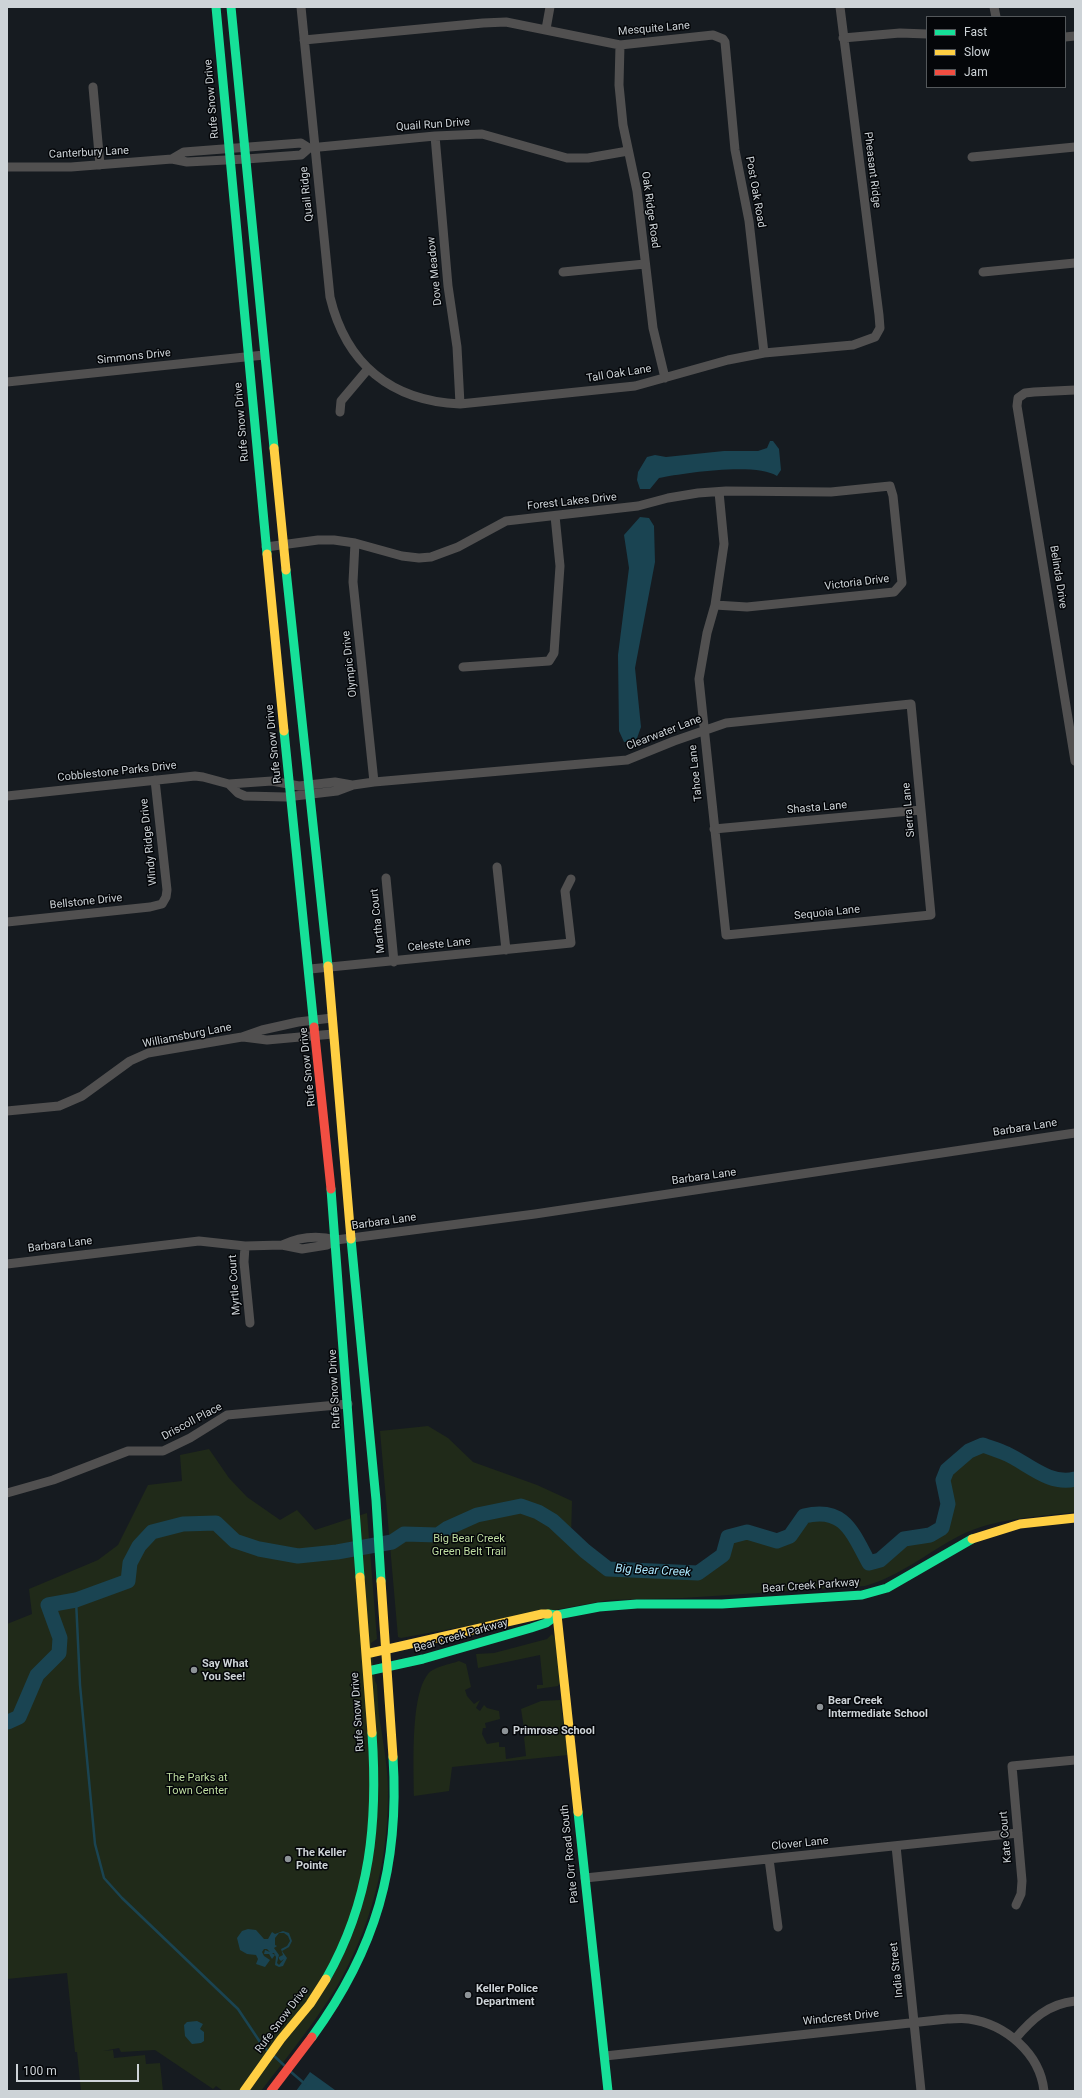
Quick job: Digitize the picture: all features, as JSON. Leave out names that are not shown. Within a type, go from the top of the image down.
[{"type":"main road","name":"Rufe Snow Drive","points":[[216,7],[236,149],[248,357],[291,796],[317,1036],[336,1240],[375,1780],[374,1827],[367,1872],[356,1915],[347,1936],[318,1992],[296,2058],[274,2088]]},
{"type":"main road","name":"Rufe Snow Drive","points":[[231,7],[237,160],[264,355],[311,794],[376,1500],[394,1765],[394,1830],[387,1878],[367,1944],[350,1979],[306,2027],[280,2041],[244,2091]]},
{"type":"main road","name":"Bear Creek Parkway","points":[[366,1654],[542,1614],[557,1615],[598,1607],[637,1604],[722,1604],[849,1597],[877,1592],[971,1539],[1020,1524],[1075,1518]]},
{"type":"main road","name":"Bear Creek Parkway","points":[[368,1671],[423,1660],[531,1628],[546,1623],[557,1615]]},
{"type":"main road","name":"Pate Orr Road South","points":[[557,1615],[608,2091]]},
{"type":"main road","points":[[347,1936],[367,1944]]},
{"type":"street","name":"Quail Ridge","points":[[301,7],[312,148],[331,302],[338,326],[349,345],[368,369]]},
{"type":"street","points":[[546,29],[550,7]]},
{"type":"street","name":"Pheasant Ridge","points":[[840,7],[879,315],[880,328],[877,335]]},
{"type":"street","name":"Mesquite Lane","points":[[304,40],[506,22],[620,45],[713,35],[720,37]]},
{"type":"street","points":[[843,38],[900,33],[926,34]]},
{"type":"street","name":"Post Oak Road","points":[[720,37],[725,42],[736,150],[750,221],[764,353]]},
{"type":"street","name":"Oak Ridge Road","points":[[620,45],[619,85],[628,151],[637,191],[653,328],[665,378]]},
{"type":"street","points":[[93,88],[100,165]]},
{"type":"street","name":"Quail Run Drive","points":[[237,160],[301,155],[312,148],[435,136],[482,134],[567,158],[576,159],[628,151]]},
{"type":"street","name":"Dove Meadow","points":[[435,136],[448,286],[457,347],[460,404]]},
{"type":"street","name":"Quail Run Drive","points":[[236,149],[301,143],[312,148]]},
{"type":"street","points":[[972,157],[1075,147]]},
{"type":"street","name":"Canterbury Lane","points":[[172,159],[184,152],[236,149]]},
{"type":"street","name":"Canterbury Lane","points":[[7,167],[71,167],[172,159],[187,162],[237,160]]},
{"type":"street","points":[[983,272],[1075,263]]},
{"type":"street","points":[[563,272],[645,264]]},
{"type":"street","name":"Tall Oak Lane","points":[[368,369],[391,386],[411,396],[438,403],[460,404],[635,386],[728,360],[764,353],[854,345],[867,341],[877,335]]},
{"type":"street","name":"Simmons Drive","points":[[7,382],[264,355]]},
{"type":"street","points":[[340,412],[341,401],[368,369]]},
{"type":"street","name":"Belinda Drive","points":[[1075,390],[1034,392],[1026,394],[1018,398],[1016,406],[1075,760]]},
{"type":"street","name":"Forest Lakes Drive","points":[[266,547],[318,540],[355,543],[402,556],[431,557],[458,546],[506,521],[638,506],[668,498],[719,492],[816,493],[890,486]]},
{"type":"street","name":"Victoria Drive","points":[[715,605],[747,607],[894,592],[902,583],[893,496],[890,486]]},
{"type":"street","name":"Tahoe Lane","points":[[719,492],[724,544],[715,605],[707,633],[699,680],[726,935]]},
{"type":"street","points":[[463,667],[549,661],[554,653],[560,566],[555,516]]},
{"type":"street","name":"Olympic Drive","points":[[355,543],[353,582],[374,782]]},
{"type":"street","name":"Clearwater Lane","points":[[301,796],[337,792],[353,785],[374,782],[627,760],[726,723],[911,704]]},
{"type":"street","name":"Sierra Lane","points":[[911,704],[931,915]]},
{"type":"street","name":"Cobblestone Parks Drive","points":[[7,796],[199,776],[229,784],[272,781],[299,786]]},
{"type":"street","name":"Windy Ridge Drive","points":[[155,780],[166,890],[165,901]]},
{"type":"street","name":"Clearwater Lane","points":[[299,786],[335,782],[353,785]]},
{"type":"street","name":"Cobblestone Parks Drive","points":[[229,784],[238,793],[245,796],[301,796]]},
{"type":"street","name":"Shasta Lane","points":[[714,829],[921,810]]},
{"type":"street","points":[[497,867],[506,950]]},
{"type":"street","name":"Martha Court","points":[[386,878],[394,962]]},
{"type":"street","name":"Celeste Lane","points":[[310,969],[394,962],[571,943],[565,892],[571,879]]},
{"type":"street","name":"Bellstone Drive","points":[[7,922],[158,906],[165,901]]},
{"type":"street","name":"Sequoia Lane","points":[[726,935],[931,915]]},
{"type":"street","name":"Williamsburg Lane","points":[[7,1111],[59,1106],[82,1096],[130,1061],[148,1053],[242,1037],[262,1030],[332,1018]]},
{"type":"street","name":"Williamsburg Lane","points":[[242,1037],[267,1040],[333,1034]]},
{"type":"street","name":"Barbara Lane","points":[[7,1264],[199,1241],[245,1246],[282,1245],[302,1249],[327,1245],[336,1240],[535,1214],[1075,1133]]},
{"type":"street","name":"Myrtle Court","points":[[245,1246],[244,1262],[250,1322]]},
{"type":"street","name":"Driscoll Place","points":[[7,1493],[53,1480],[128,1451],[163,1451],[190,1438],[227,1415],[348,1404]]},
{"type":"street","name":"Kate Court","points":[[1016,1905],[1021,1894],[1022,1881],[1012,1766],[1075,1760]]},
{"type":"street","name":"Clover Lane","points":[[585,1878],[1018,1833]]},
{"type":"street","name":"India Street","points":[[896,1846],[920,2091]]},
{"type":"street","points":[[769,1859],[778,1927]]},
{"type":"street","points":[[1015,2039],[1032,2019],[1042,2011],[1064,2002],[1075,2001]]},
{"type":"street","name":"Windcrest Drive","points":[[605,2056],[914,2023],[968,2019],[994,2026],[1015,2039],[1030,2055],[1038,2067],[1044,2091]]},
{"type":"green space","name":"Big Bear Creek Green Belt Trail","points":[[428,1426],[448,1438],[473,1462],[537,1485],[572,1501],[571,1538],[608,1569],[698,1573],[723,1555],[728,1537],[747,1532],[777,1541],[790,1536],[804,1516],[818,1514],[838,1518],[852,1532],[869,1562],[880,1560],[904,1539],[930,1535],[942,1528],[948,1504],[943,1480],[947,1470],[969,1451],[983,1445],[1007,1454],[1048,1477],[1066,1480],[1075,1479],[1075,1512],[1016,1519],[987,1525],[972,1530],[959,1536],[902,1570],[878,1582],[865,1586],[683,1598],[609,1600],[401,1638],[398,1637],[380,1431]]},
{"type":"green space","name":"The Parks at Town Center","points":[[209,1449],[229,1478],[247,1497],[280,1520],[297,1510],[315,1530],[367,1513],[377,1639],[371,1643],[388,1782],[385,1842],[381,1867],[376,1892],[368,1917],[359,1941],[336,1988],[319,2014],[261,2091],[223,2091],[216,2086],[213,2089],[155,2050],[121,2052],[119,2048],[103,2051],[113,2050],[114,2058],[145,2055],[146,2064],[160,2063],[163,2091],[81,2091],[77,2052],[75,2052],[67,1973],[7,1979],[7,1624],[32,1614],[29,1589],[98,1560],[118,1545],[148,1485],[182,1481],[180,1455]]},
{"type":"green space","points":[[552,1634],[555,1638],[561,1681],[558,1686],[537,1689],[537,1685],[543,1685],[540,1655],[478,1668],[476,1654],[494,1653],[547,1639]]},
{"type":"green space","points":[[459,1661],[466,1664],[471,1687],[465,1690],[467,1696],[474,1704],[480,1700],[476,1708],[480,1711],[484,1705],[487,1708],[499,1711],[500,1719],[485,1723],[486,1728],[483,1728],[482,1734],[487,1744],[499,1742],[499,1747],[505,1747],[506,1759],[526,1756],[524,1737],[529,1735],[524,1728],[521,1709],[541,1701],[560,1700],[568,1755],[452,1767],[449,1791],[414,1796],[414,1732],[418,1698],[422,1684],[430,1672]]},
{"type":"water","points":[[770,441],[773,441],[779,449],[781,470],[777,476],[767,472],[753,470],[737,469],[701,471],[659,478],[650,489],[640,489],[637,480],[638,472],[647,457],[655,455],[666,457],[724,451],[758,451],[767,448]]},
{"type":"water","points":[[640,517],[649,518],[654,526],[655,562],[635,668],[641,727],[636,741],[624,742],[619,731],[618,655],[629,568],[624,535]]},
{"type":"water","points":[[248,1929],[256,1930],[264,1939],[268,1939],[272,1932],[275,1934],[283,1931],[289,1933],[292,1941],[289,1947],[282,1951],[287,1958],[283,1966],[279,1967],[275,1965],[275,1955],[272,1959],[269,1954],[264,1954],[265,1950],[270,1952],[267,1949],[264,1949],[262,1952],[264,1956],[270,1960],[265,1967],[256,1964],[258,1959],[256,1955],[247,1954],[240,1950],[237,1938],[242,1931]],"holes":[[[279,1933],[284,1933],[288,1936],[290,1941],[287,1946],[281,1949],[283,1955],[279,1957],[279,1959],[281,1961],[284,1959],[279,1965],[277,1963],[279,1955],[274,1948],[277,1946],[275,1945],[275,1938]]]},
{"type":"water","points":[[197,2021],[203,2024],[200,2029],[204,2032],[204,2041],[201,2043],[192,2044],[185,2036],[184,2025],[187,2022]]},
{"type":"water","points":[[310,2072],[335,2090],[337,2091],[296,2091]]},
{"type":"waterway","name":"Big Bear Creek","points":[[7,1721],[8,1722],[19,1717],[37,1675],[59,1653],[60,1638],[48,1605],[76,1600],[128,1581],[130,1563],[139,1546],[152,1532],[183,1524],[216,1523],[235,1541],[259,1549],[298,1556],[337,1552],[392,1542],[404,1534],[438,1535],[448,1528],[477,1515],[521,1506],[538,1512],[553,1521],[585,1551],[608,1569],[698,1573],[723,1555],[728,1537],[747,1532],[777,1541],[790,1536],[804,1516],[818,1514],[838,1518],[845,1524],[852,1532],[869,1563],[880,1560],[904,1539],[930,1535],[942,1528],[948,1504],[943,1480],[947,1470],[969,1451],[983,1445],[1007,1454],[1048,1477],[1066,1480],[1075,1479]]},
{"type":"waterway","points":[[76,1600],[80,1685],[95,1844],[104,1878],[122,1898],[238,2009],[262,2045],[268,2051]]},
{"type":"waterway","points":[[273,2055],[286,2067]]},
{"type":"waterway","points":[[291,2072],[305,2084]]},
{"type":"traffic: fast","points":[[216,7],[267,554]]},
{"type":"traffic: fast","points":[[231,7],[274,448]]},
{"type":"traffic: fast","points":[[286,570],[328,966]]},
{"type":"traffic: fast","points":[[284,731],[314,1027]]},
{"type":"traffic: fast","points":[[331,1189],[360,1577]]},
{"type":"traffic: fast","points":[[351,1239],[376,1500],[381,1581]]},
{"type":"traffic: fast","points":[[548,1614],[557,1615],[599,1607],[637,1604],[722,1604],[862,1595],[887,1588],[972,1539]]},
{"type":"traffic: fast","points":[[368,1671],[423,1659],[531,1628],[546,1623],[557,1615]]},
{"type":"traffic: fast","points":[[326,1979],[353,1920],[362,1890],[368,1860],[374,1798],[372,1733]]},
{"type":"traffic: fast","points":[[312,2037],[334,2004],[353,1971],[368,1938],[379,1905],[387,1870],[392,1834],[394,1797],[393,1757]]},
{"type":"traffic: fast","points":[[578,1812],[608,2091]]},
{"type":"traffic: slow","points":[[274,448],[286,570]]},
{"type":"traffic: slow","points":[[267,554],[284,731]]},
{"type":"traffic: slow","points":[[328,966],[351,1239]]},
{"type":"traffic: slow","points":[[972,1539],[1020,1524],[1075,1518]]},
{"type":"traffic: slow","points":[[360,1577],[372,1733]]},
{"type":"traffic: slow","points":[[381,1581],[393,1757]]},
{"type":"traffic: slow","points":[[366,1654],[542,1614],[548,1614]]},
{"type":"traffic: slow","points":[[557,1615],[578,1812]]},
{"type":"traffic: slow","points":[[244,2091],[281,2039],[310,2004],[326,1979]]},
{"type":"traffic: jam","points":[[314,1027],[331,1189]]},
{"type":"traffic: jam","points":[[271,2091],[312,2037]]},
{"type":"place","name":"Say What You See!","points":[[194,1670]]},
{"type":"place","name":"Bear Creek Intermediate School","points":[[820,1707]]},
{"type":"place","name":"Primrose School","points":[[505,1731]]},
{"type":"place","name":"The Keller Pointe","points":[[288,1859]]},
{"type":"place","name":"Keller Police Department","points":[[468,1995]]}]
